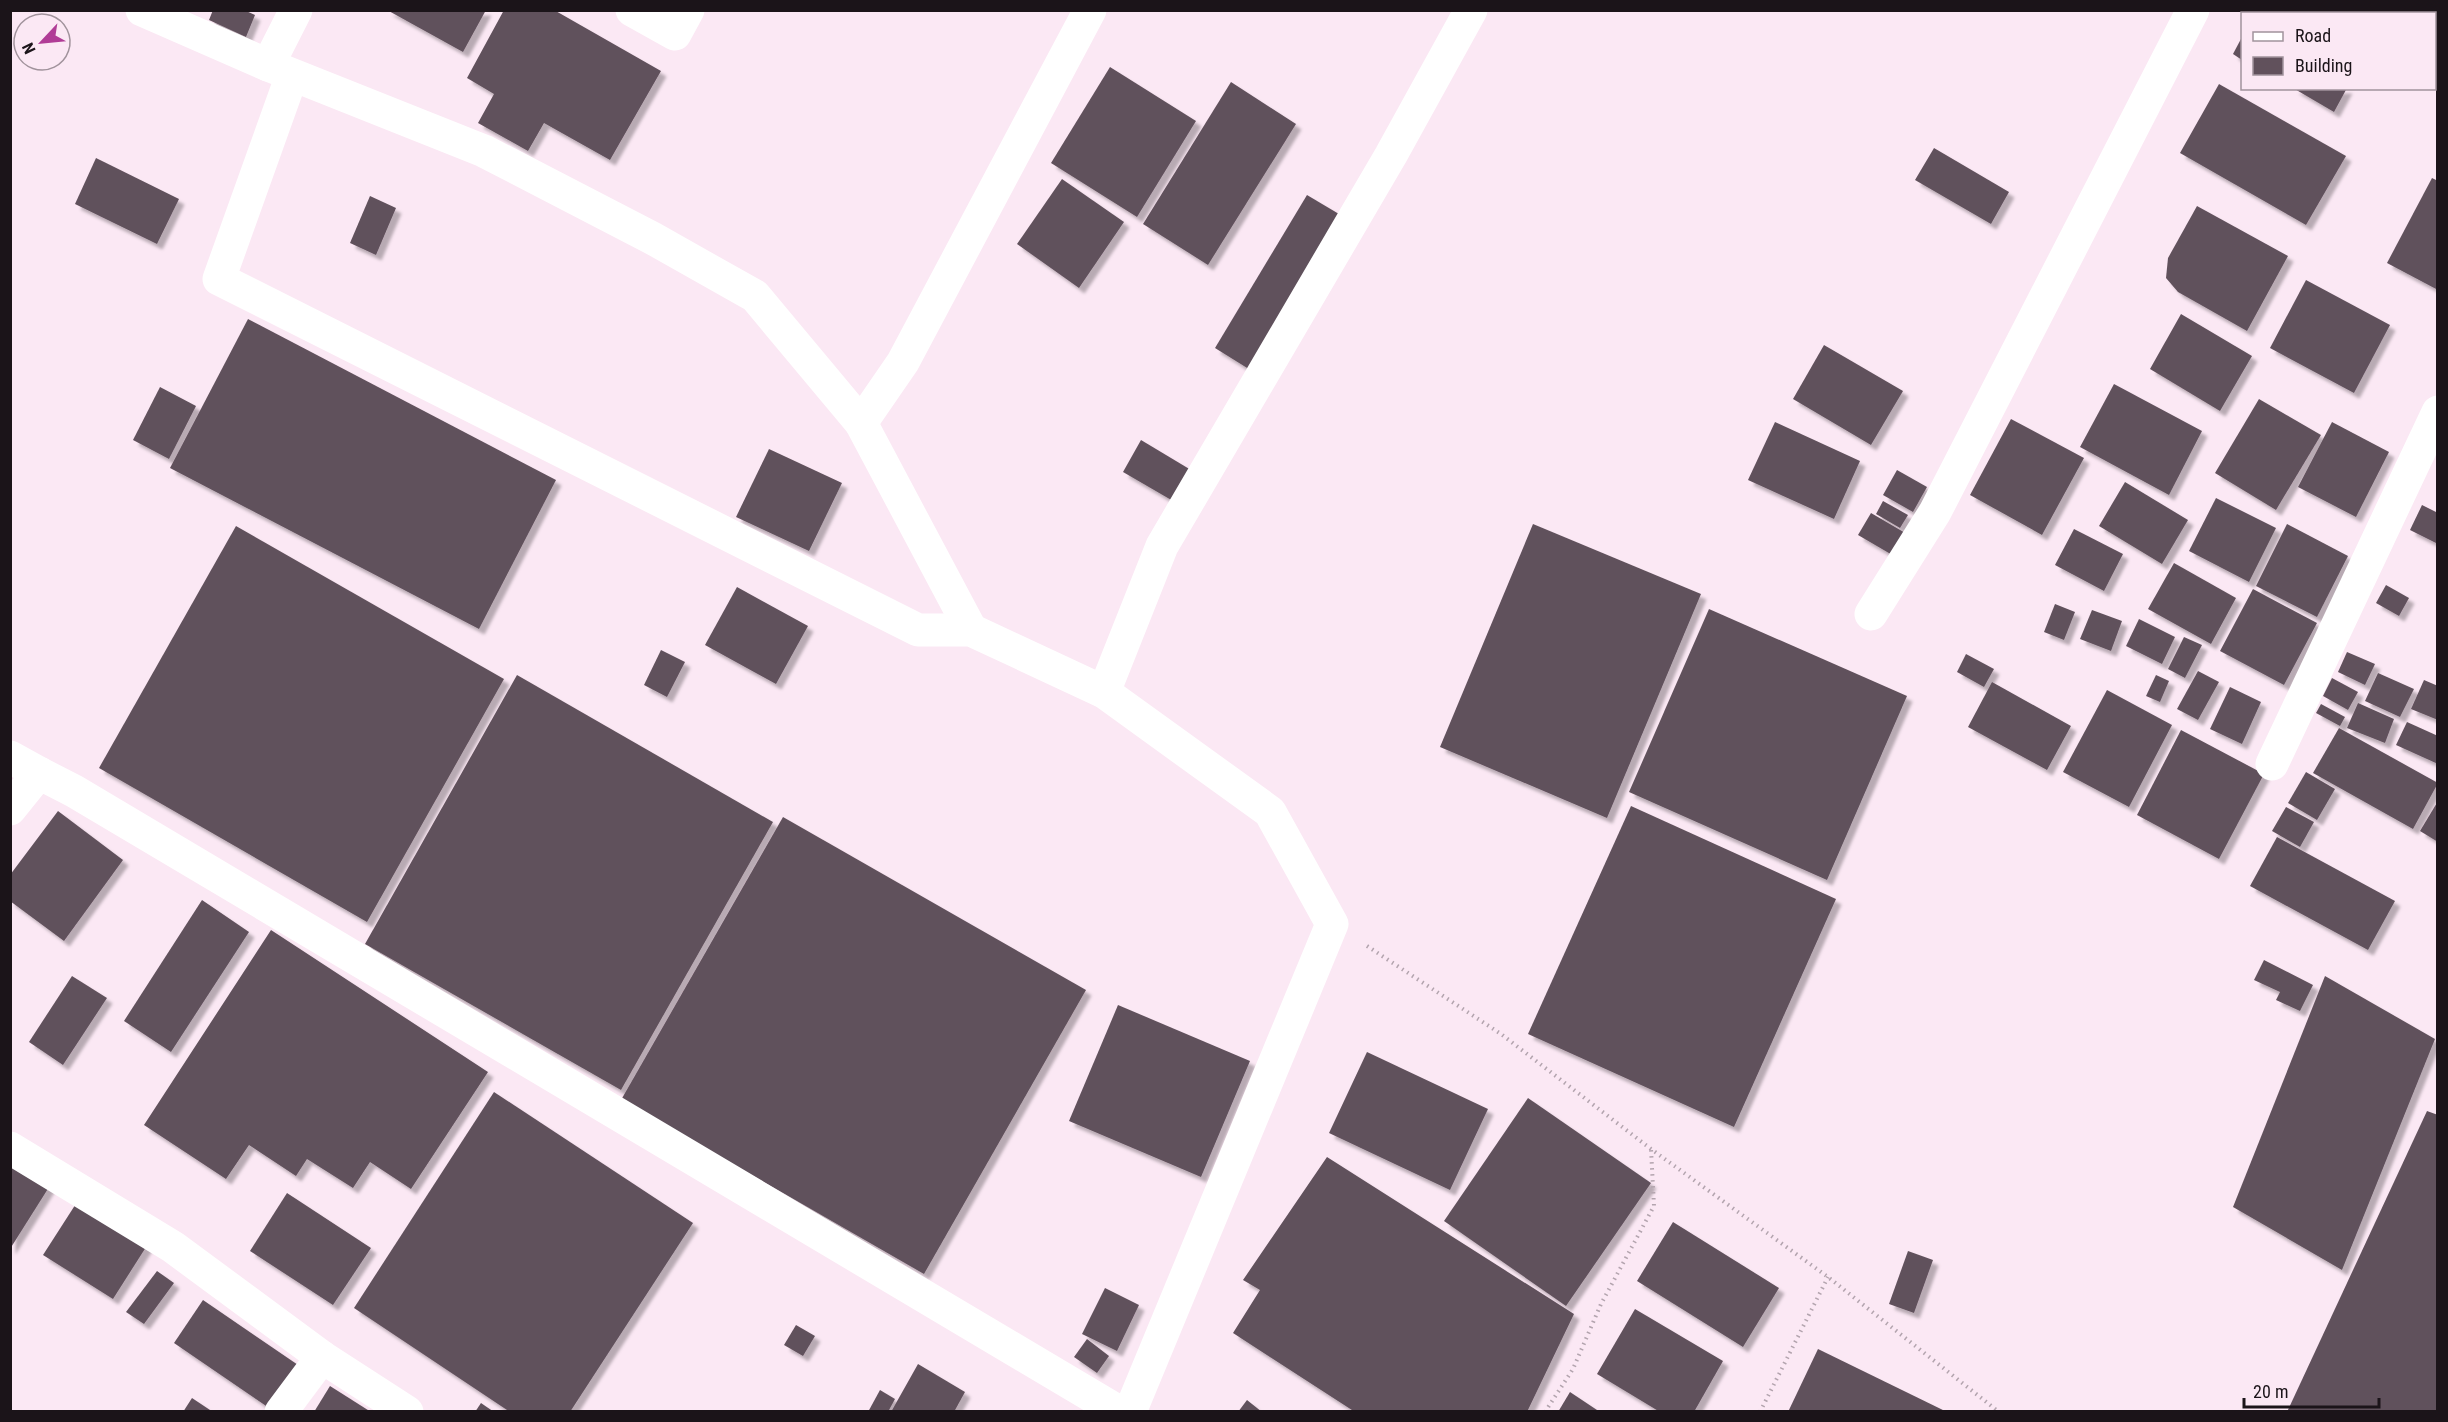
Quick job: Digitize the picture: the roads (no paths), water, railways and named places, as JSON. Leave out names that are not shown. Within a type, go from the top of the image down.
[{"type":"street","points":[[142,10],[280,70],[484,151],[652,238],[755,296],[861,423],[971,630]]},
{"type":"street","points":[[296,10],[219,279],[918,630],[971,630],[1104,692],[1270,812],[1332,924],[1130,1412]]},
{"type":"street","points":[[632,10],[675,34],[688,10]]},
{"type":"street","points":[[861,423],[903,362],[1090,10]]},
{"type":"street","points":[[1104,692],[1162,546],[1391,154],[1471,10]]},
{"type":"street","points":[[1871,614],[1935,512],[2193,10]]},
{"type":"street","points":[[2272,764],[2438,412]]},
{"type":"street","points":[[10,757],[74,791],[1119,1412]]},
{"type":"street","points":[[10,809],[39,773]]},
{"type":"street","points":[[10,1148],[173,1247],[322,1357],[407,1412]]},
{"type":"street","points":[[281,1412],[322,1357]]}]
